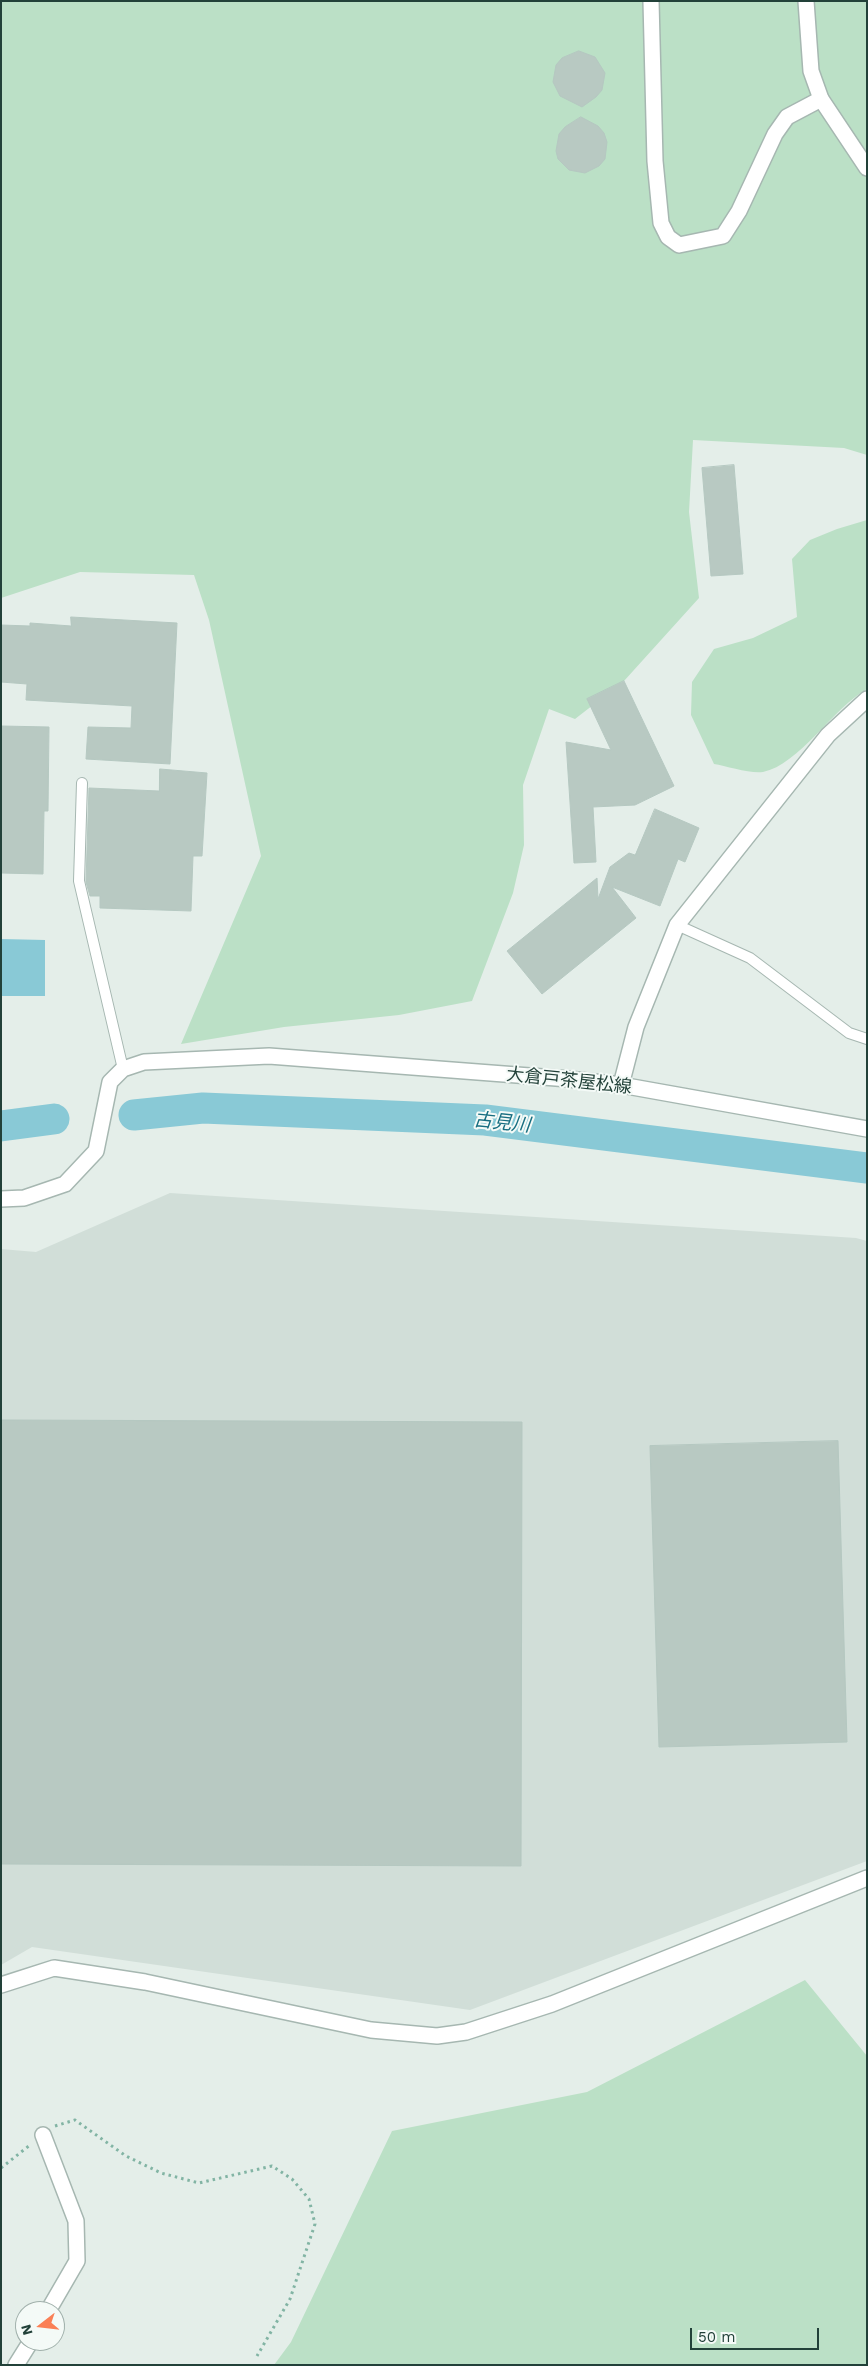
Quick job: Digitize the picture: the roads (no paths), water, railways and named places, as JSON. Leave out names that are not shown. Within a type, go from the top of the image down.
[{"type":"street","points":[[651,1],[655,161],[661,224],[668,237],[679,245],[723,236],[739,211],[774,134],[787,117],[820,98]]},
{"type":"street","points":[[806,1],[811,71],[820,98],[867,168]]},
{"type":"street","points":[[621,1085],[636,1027],[677,925],[828,735],[867,699]]},
{"type":"street","name":"大倉戸茶屋松線","points":[[123,1069],[144,1062],[269,1056],[621,1085],[867,1129]]},
{"type":"street","points":[[1,1198],[24,1198],[65,1184],[96,1151],[110,1082],[123,1069]]},
{"type":"street","points":[[1,1985],[54,1968],[145,1982],[371,2030],[437,2036],[466,2032],[552,2004],[867,1878]]},
{"type":"street","points":[[43,2135],[76,2221],[77,2261],[54,2301]]},
{"type":"street","points":[[16,2365],[25,2351]]},
{"type":"lane","points":[[82,783],[79,881],[123,1069]]},
{"type":"lane","points":[[677,925],[750,958],[849,1033],[867,1039]]},
{"type":"water","points":[[1,939],[45,940],[45,996],[1,996]]},
{"type":"waterway","name":"古見川","points":[[134,1115],[203,1108],[485,1120],[867,1168]]},
{"type":"waterway","name":"古見川","points":[[1,1126],[54,1119]]}]
